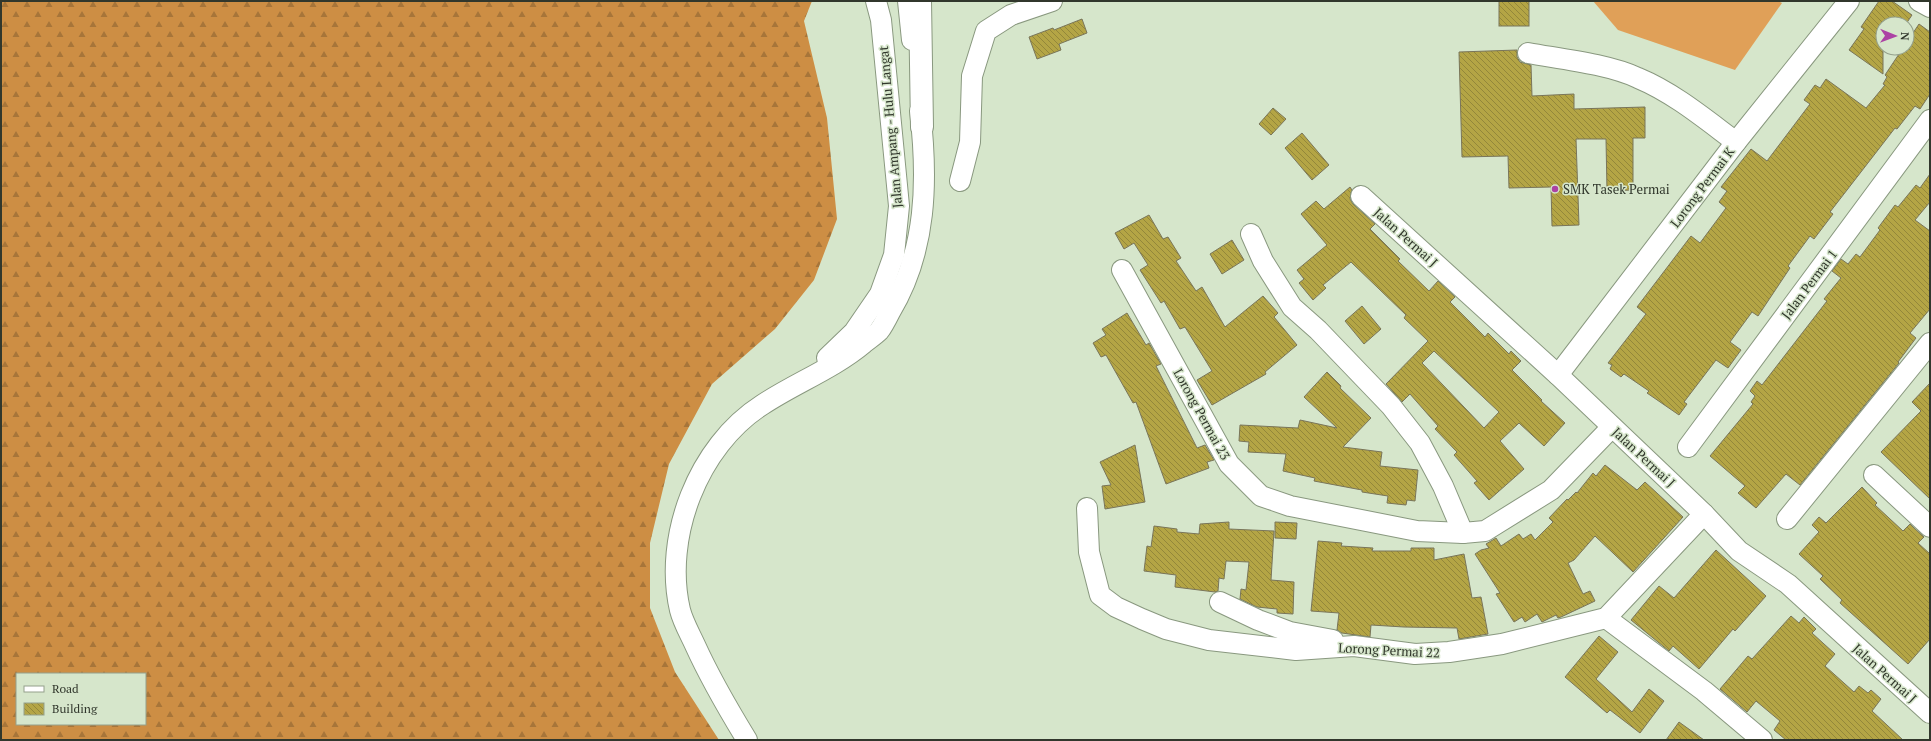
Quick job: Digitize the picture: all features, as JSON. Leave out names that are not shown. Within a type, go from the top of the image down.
[{"type":"highway","points":[[920,1],[922,127]]},
{"type":"street","name":"Jalan Ampang - Hulu Langat","points":[[796,386],[854,332],[880,294],[894,255],[899,206],[881,20],[876,1]]},
{"type":"street","name":"Jalan Ampang - Hulu Langat","points":[[747,740],[704,665],[681,612],[676,583],[676,556],[683,522],[696,483],[714,451],[736,426],[761,406],[852,353],[879,331],[899,298],[913,262],[922,225],[924,183],[922,127],[908,1]]},
{"type":"street","points":[[960,181],[970,142],[972,76],[986,31],[1010,15],[1052,1]]},
{"type":"street","name":"Lorong Permai K","points":[[1558,375],[1736,142],[1849,1]]},
{"type":"street","points":[[1919,1],[1930,7]]},
{"type":"street","points":[[1528,53],[1578,62],[1637,77],[1674,98],[1736,142]]},
{"type":"street","name":"Jalan Permai 1","points":[[1688,447],[1930,120]]},
{"type":"street","name":"Jalan Permai J","points":[[1361,196],[1558,375],[1704,514],[1739,551],[1788,584],[1930,713]]},
{"type":"street","points":[[1250,234],[1263,261],[1292,307],[1318,330],[1391,406],[1420,443],[1444,486],[1463,533]]},
{"type":"street","name":"Lorong Permai 23","points":[[1122,270],[1230,464],[1261,496],[1290,506],[1417,531],[1463,533],[1485,530],[1551,490],[1612,427]]},
{"type":"street","points":[[1787,519],[1929,345]]},
{"type":"street","points":[[1874,475],[1930,527]]},
{"type":"street","name":"Lorong Permai 22","points":[[1087,508],[1089,552],[1093,573],[1100,595],[1116,607],[1166,628],[1209,640],[1296,650],[1354,646],[1415,654],[1449,652],[1502,644],[1606,618]]},
{"type":"street","points":[[1704,514],[1606,618],[1704,691],[1762,740]]},
{"type":"street","points":[[1220,602],[1258,620],[1290,632],[1354,646]]},
{"type":"green space","points":[[1,1],[812,1],[804,21],[827,118],[837,219],[814,280],[775,329],[712,384],[669,464],[650,543],[650,608],[675,672],[719,740],[1,740]]},
{"type":"shaded area","points":[[1593,1],[1778,1],[1782,3],[1735,70],[1618,30]]},
{"type":"building","points":[[1499,1],[1529,1],[1529,26],[1499,26]]},
{"type":"building","points":[[1879,1],[1892,1],[1912,15],[1875,16],[1875,56],[1883,56],[1883,74],[1849,50],[1864,29],[1861,27]]},
{"type":"building","points":[[1082,19],[1087,33],[1059,44],[1061,50],[1037,59],[1029,37],[1053,28],[1054,30]]},
{"type":"building","points":[[1919,24],[1930,32],[1930,94],[1920,109],[1915,106],[1897,129],[1895,128],[1830,212],[1833,214],[1814,239],[1810,236],[1788,266],[1790,268],[1758,316],[1752,312],[1730,342],[1741,350],[1728,368],[1716,360],[1684,402],[1687,404],[1679,415],[1647,393],[1649,391],[1624,374],[1621,377],[1610,369],[1612,365],[1608,363],[1646,314],[1637,307],[1691,236],[1700,243],[1726,208],[1719,202],[1727,191],[1721,187],[1751,149],[1767,161],[1810,104],[1804,100],[1815,85],[1820,88],[1826,79],[1866,108],[1885,85],[1883,84],[1887,77],[1885,75],[1898,56],[1915,56],[1915,30]]},
{"type":"building","points":[[1517,50],[1517,57],[1520,62],[1531,65],[1532,96],[1574,94],[1574,109],[1645,107],[1645,138],[1633,138],[1633,190],[1607,191],[1606,139],[1576,139],[1579,225],[1552,226],[1551,187],[1509,188],[1508,156],[1462,157],[1459,52]]},
{"type":"building","points":[[1273,108],[1286,119],[1271,135],[1259,124]]},
{"type":"building","points":[[1302,133],[1329,165],[1312,180],[1285,148]]},
{"type":"building","points":[[1930,174],[1930,202],[1915,220],[1930,231],[1930,309],[1910,333],[1916,338],[1898,362],[1899,363],[1800,485],[1786,474],[1756,508],[1738,493],[1745,486],[1710,456],[1753,404],[1751,402],[1755,396],[1750,391],[1757,381],[1762,385],[1827,301],[1824,299],[1841,278],[1832,271],[1841,259],[1848,264],[1856,254],[1860,257],[1880,230],[1878,228],[1895,205],[1898,207],[1916,185],[1920,188]]},
{"type":"building","points":[[1350,187],[1352,190],[1350,199],[1353,204],[1375,224],[1370,229],[1400,259],[1398,261],[1429,291],[1438,281],[1455,297],[1450,302],[1485,337],[1488,333],[1509,354],[1511,351],[1521,361],[1512,370],[1542,400],[1541,401],[1565,423],[1544,446],[1519,423],[1500,441],[1524,469],[1489,500],[1474,483],[1477,481],[1454,455],[1457,452],[1435,429],[1438,426],[1410,394],[1402,402],[1386,384],[1428,341],[1404,318],[1406,315],[1351,262],[1323,285],[1326,288],[1313,300],[1299,283],[1304,279],[1297,270],[1327,245],[1301,214],[1316,201],[1324,209]],"holes":[[[1434,351],[1499,412],[1484,428],[1422,363]]]},
{"type":"building","points":[[1149,215],[1163,239],[1168,237],[1181,258],[1176,261],[1196,291],[1202,287],[1225,327],[1263,296],[1278,313],[1274,317],[1297,345],[1265,372],[1266,374],[1212,405],[1197,380],[1212,371],[1185,327],[1180,329],[1164,301],[1161,303],[1140,270],[1148,265],[1134,243],[1124,249],[1115,233]]},
{"type":"building","points":[[1232,240],[1244,260],[1222,274],[1210,254]]},
{"type":"building","points":[[1362,306],[1381,329],[1364,344],[1345,321]]},
{"type":"building","points":[[1127,313],[1146,345],[1149,343],[1161,364],[1156,366],[1197,448],[1205,445],[1214,460],[1207,462],[1209,468],[1166,484],[1136,402],[1133,403],[1106,355],[1101,357],[1093,343],[1106,335],[1102,329]]},
{"type":"building","points":[[1327,372],[1341,386],[1340,388],[1371,418],[1343,447],[1382,452],[1380,466],[1418,470],[1415,501],[1407,500],[1406,505],[1387,503],[1388,496],[1362,492],[1362,490],[1314,481],[1315,478],[1283,471],[1286,454],[1248,452],[1249,442],[1239,441],[1240,425],[1298,428],[1300,420],[1337,428],[1304,397]]},
{"type":"building","points":[[1930,383],[1930,499],[1881,452],[1921,411],[1912,402]]},
{"type":"building","points":[[1135,445],[1145,502],[1105,509],[1102,486],[1111,485],[1100,462]]},
{"type":"building","points":[[1605,465],[1637,490],[1645,482],[1683,517],[1633,572],[1595,536],[1574,560],[1568,563],[1583,594],[1590,591],[1595,601],[1558,618],[1556,615],[1542,622],[1537,614],[1525,622],[1522,617],[1514,622],[1496,594],[1500,593],[1475,554],[1481,550],[1489,548],[1486,544],[1496,538],[1501,546],[1519,534],[1523,539],[1531,534],[1535,540],[1553,522],[1549,518],[1567,499],[1568,500],[1576,492],[1577,493],[1593,473],[1596,476]]},
{"type":"building","points":[[1862,487],[1877,503],[1875,505],[1903,531],[1910,524],[1924,537],[1918,543],[1930,554],[1930,639],[1908,664],[1840,603],[1842,600],[1820,579],[1823,576],[1799,554],[1819,532],[1812,525],[1819,517],[1826,523]]},
{"type":"building","points":[[1229,522],[1229,529],[1274,531],[1271,580],[1294,582],[1293,614],[1277,613],[1277,609],[1257,607],[1240,599],[1241,589],[1246,590],[1249,562],[1226,561],[1224,579],[1219,578],[1218,591],[1215,592],[1175,587],[1176,575],[1144,571],[1147,546],[1151,547],[1154,526],[1177,529],[1177,532],[1199,534],[1200,524]]},
{"type":"building","points":[[1275,522],[1297,523],[1296,539],[1275,538]]},
{"type":"building","points":[[1318,541],[1342,543],[1341,546],[1373,548],[1372,551],[1411,551],[1411,548],[1434,548],[1434,560],[1464,554],[1472,598],[1481,597],[1488,634],[1459,639],[1457,628],[1371,625],[1370,637],[1342,633],[1337,630],[1339,613],[1311,611]]},
{"type":"building","points":[[1716,550],[1766,596],[1735,631],[1733,629],[1699,669],[1673,646],[1669,651],[1631,620],[1659,586],[1674,598]]},
{"type":"building","points":[[1791,616],[1799,623],[1804,617],[1816,629],[1812,633],[1835,654],[1825,666],[1854,692],[1859,686],[1868,693],[1871,690],[1881,699],[1872,711],[1903,740],[1786,740],[1774,730],[1780,721],[1756,701],[1747,712],[1720,689],[1748,656],[1752,659]]},
{"type":"building","points":[[1599,636],[1618,652],[1596,679],[1632,712],[1649,689],[1664,701],[1640,733],[1610,710],[1607,713],[1565,677]]},
{"type":"building","points":[[1679,722],[1704,740],[1666,740]]},
{"type":"place","name":"SMK Tasek Permai","points":[[1555,189]]}]
